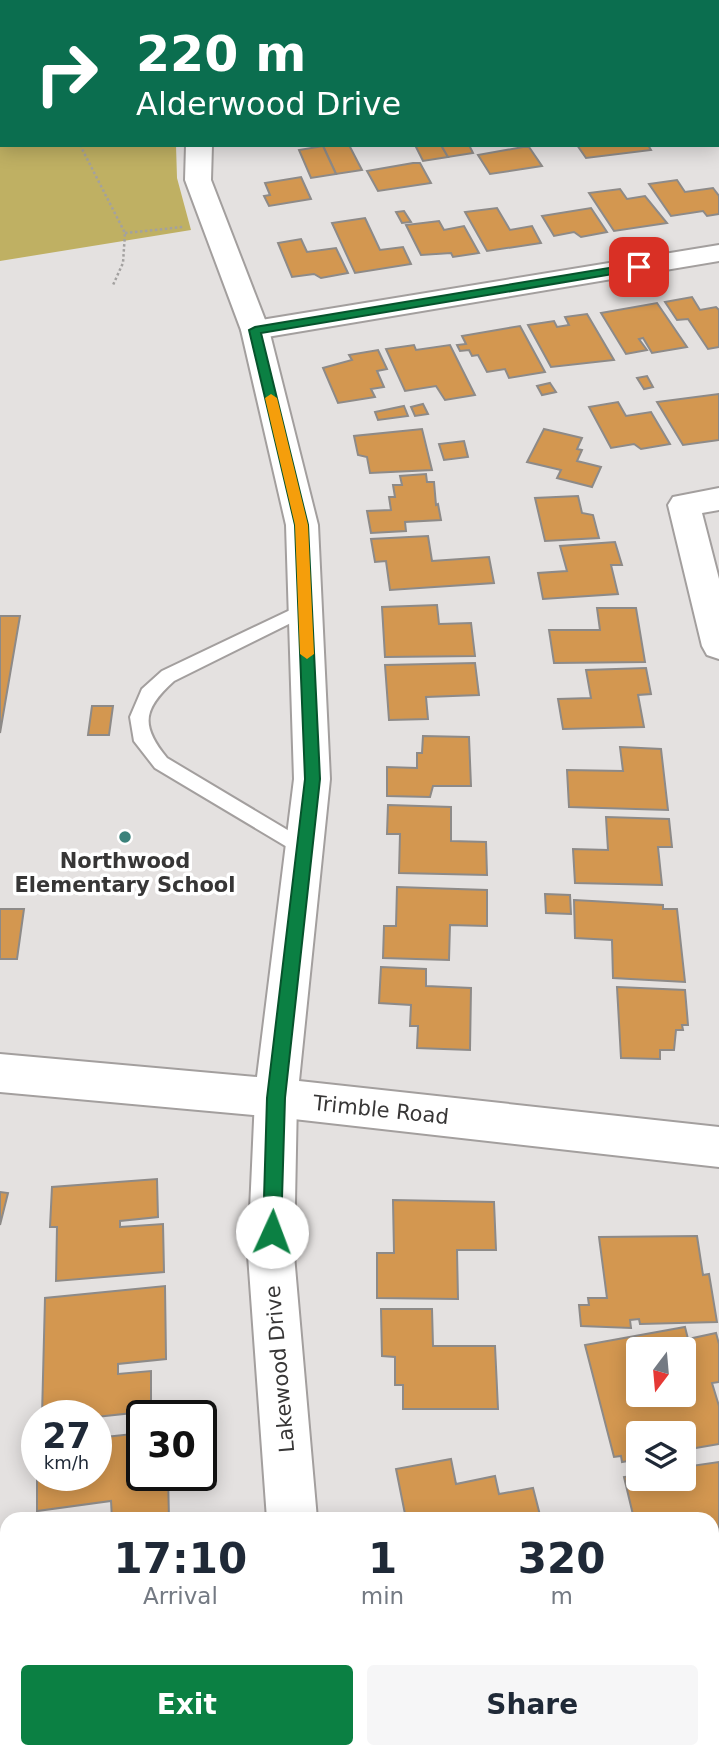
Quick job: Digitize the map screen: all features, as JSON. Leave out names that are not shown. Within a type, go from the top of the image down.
[{"type":"street","name":"Lakewood Drive","points":[[199,147],[198,180],[255,330],[302,525],[313,779],[276,1098],[271,1255],[291,1512]]},
{"type":"street","points":[[255,330],[719,253]]},
{"type":"street","points":[[719,499],[684,505],[719,646]]},
{"type":"street","name":"Trimble Road","points":[[0,1073],[276,1098],[719,1147]]},
{"type":"lane","points":[[304,849],[161,763],[143,741],[139,717],[148,694],[168,677],[305,609]]},
{"type":"path","points":[[81,147],[125,233],[123,263],[113,285]]},
{"type":"path","points":[[125,233],[189,226]]},
{"type":"shaded area","points":[[0,147],[176,147],[177,178],[191,230],[0,261]]},
{"type":"building","points":[[323,147],[350,147],[362,170],[336,174]]},
{"type":"building","points":[[323,147],[336,174],[311,178],[299,150]]},
{"type":"building","points":[[416,147],[442,147],[448,157],[423,161]]},
{"type":"building","points":[[442,147],[470,147],[473,153],[448,157]]},
{"type":"building","points":[[529,147],[542,166],[490,174],[478,155]]},
{"type":"building","points":[[578,147],[649,147],[651,150],[586,158]]},
{"type":"building","points":[[420,163],[431,183],[378,191],[367,171]]},
{"type":"building","points":[[301,177],[311,199],[269,206],[264,196],[270,195],[265,183]]},
{"type":"building","points":[[677,180],[685,192],[713,188],[719,196],[719,214],[707,216],[703,211],[671,216],[649,184]]},
{"type":"building","points":[[620,189],[627,199],[645,196],[667,223],[614,231],[589,193]]},
{"type":"building","points":[[497,208],[510,230],[532,226],[541,243],[487,251],[465,212]]},
{"type":"building","points":[[591,208],[607,232],[581,237],[574,232],[554,236],[542,216]]},
{"type":"building","points":[[404,211],[411,222],[402,223],[396,212]]},
{"type":"building","points":[[365,218],[380,250],[403,247],[411,264],[355,273],[332,223]]},
{"type":"building","points":[[439,221],[444,230],[464,226],[479,253],[453,257],[451,253],[421,255],[406,225]]},
{"type":"building","points":[[301,239],[307,252],[336,248],[348,273],[321,278],[314,274],[292,277],[278,243]]},
{"type":"building","points":[[692,297],[700,310],[716,307],[719,310],[719,347],[708,349],[688,319],[677,320],[665,302]]},
{"type":"building","points":[[657,303],[687,347],[652,353],[643,338],[639,339],[647,350],[626,354],[601,313]]},
{"type":"building","points":[[587,314],[614,360],[551,367],[528,325],[554,321],[557,327],[569,325],[565,317]]},
{"type":"building","points":[[520,326],[545,372],[509,378],[505,369],[487,372],[478,355],[472,356],[469,350],[460,351],[457,345],[466,344],[462,336]]},
{"type":"building","points":[[414,345],[416,350],[450,345],[475,395],[445,400],[436,386],[405,391],[386,349]]},
{"type":"building","points":[[378,350],[387,369],[377,371],[384,387],[371,389],[375,397],[338,403],[323,368],[352,360],[349,355]]},
{"type":"building","points":[[647,376],[653,387],[644,389],[637,378]]},
{"type":"building","points":[[550,383],[556,392],[542,395],[537,386]]},
{"type":"building","points":[[719,394],[719,440],[683,445],[657,402]]},
{"type":"building","points":[[618,402],[626,416],[651,412],[670,444],[641,449],[634,444],[611,448],[589,407]]},
{"type":"building","points":[[423,404],[428,414],[415,416],[411,407]]},
{"type":"building","points":[[404,406],[408,416],[378,420],[375,412]]},
{"type":"building","points":[[422,429],[432,470],[370,473],[367,457],[358,455],[354,436]]},
{"type":"building","points":[[544,429],[582,438],[577,449],[582,450],[577,461],[601,467],[592,487],[557,478],[561,470],[527,462]]},
{"type":"building","points":[[464,441],[468,457],[444,460],[439,444]]},
{"type":"building","points":[[426,474],[427,482],[434,482],[436,505],[438,504],[441,520],[405,522],[406,531],[371,533],[367,511],[391,510],[389,497],[395,497],[393,485],[402,485],[400,476]]},
{"type":"building","points":[[578,496],[582,513],[593,515],[599,538],[545,541],[535,498]]},
{"type":"building","points":[[428,536],[432,561],[489,557],[494,583],[390,590],[386,561],[375,562],[371,539]]},
{"type":"building","points":[[615,542],[622,565],[611,565],[618,594],[543,599],[538,573],[567,571],[560,546]]},
{"type":"building","points":[[437,605],[439,624],[471,623],[475,656],[385,657],[382,607]]},
{"type":"building","points":[[597,608],[636,608],[645,662],[554,663],[549,630],[600,630]]},
{"type":"building","points":[[0,616],[20,616],[0,733]]},
{"type":"building","points":[[475,663],[479,695],[426,697],[428,719],[389,720],[385,665]]},
{"type":"building","points":[[646,668],[651,694],[638,695],[644,727],[563,729],[558,699],[591,698],[586,670]]},
{"type":"building","points":[[92,706],[113,706],[109,735],[88,735]]},
{"type":"building","points":[[423,736],[469,737],[471,786],[433,786],[430,797],[387,796],[387,767],[417,768],[417,753],[422,753]]},
{"type":"building","points":[[620,747],[661,749],[668,810],[569,807],[567,770],[623,771]]},
{"type":"building","points":[[388,805],[451,807],[451,841],[486,842],[487,875],[399,873],[400,834],[387,834]]},
{"type":"building","points":[[606,817],[669,819],[672,847],[658,847],[662,885],[575,883],[573,849],[608,850]]},
{"type":"building","points":[[397,887],[487,890],[487,926],[450,925],[449,960],[383,958],[384,926],[396,926]]},
{"type":"building","points":[[545,894],[570,895],[571,914],[546,913]]},
{"type":"building","points":[[574,900],[663,905],[663,909],[677,909],[685,982],[613,978],[612,940],[575,938]]},
{"type":"building","points":[[0,909],[24,909],[17,959],[0,959]]},
{"type":"building","points":[[381,967],[426,969],[426,986],[471,988],[470,1050],[417,1048],[418,1026],[410,1026],[411,1005],[379,1003]]},
{"type":"building","points":[[617,987],[685,990],[688,1025],[682,1025],[683,1030],[676,1030],[674,1050],[660,1050],[660,1059],[621,1058]]},
{"type":"building","points":[[157,1179],[158,1217],[120,1221],[120,1227],[163,1224],[164,1272],[56,1281],[57,1227],[50,1227],[52,1187]]},
{"type":"building","points":[[0,1192],[8,1193],[0,1225]]},
{"type":"building","points":[[393,1200],[494,1202],[496,1250],[457,1250],[458,1299],[377,1298],[377,1253],[394,1253]]},
{"type":"building","points":[[697,1236],[703,1275],[709,1274],[717,1322],[640,1324],[639,1319],[630,1320],[631,1328],[581,1326],[579,1305],[589,1305],[588,1298],[607,1298],[599,1237]]},
{"type":"building","points":[[165,1286],[166,1359],[118,1364],[118,1374],[151,1371],[151,1400],[126,1400],[126,1414],[112,1415],[112,1400],[42,1400],[45,1298]]},
{"type":"building","points":[[381,1309],[432,1309],[433,1346],[495,1346],[498,1409],[403,1409],[403,1385],[395,1385],[395,1357],[382,1356]]},
{"type":"building","points":[[685,1327],[688,1337],[629,1337]]},
{"type":"building","points":[[716,1333],[719,1344],[719,1382],[712,1383],[719,1406],[719,1444],[696,1448],[696,1421],[626,1421],[626,1461],[622,1462],[621,1456],[614,1457],[585,1345],[626,1338],[626,1407],[696,1407],[696,1337]]},
{"type":"building","points":[[126,1435],[126,1491],[168,1491],[169,1512],[112,1512],[111,1501],[37,1511],[37,1491],[112,1491],[112,1436]]},
{"type":"building","points":[[451,1459],[456,1484],[495,1476],[499,1494],[533,1488],[539,1512],[405,1512],[396,1469]]},
{"type":"building","points":[[719,1462],[719,1512],[632,1512],[627,1491],[696,1491],[696,1465]]},
{"type":"slow traffic","points":[[271,398],[302,525],[307,654]]},
{"type":"place","name":"Northwood Elementary School","points":[[125,837]]},
{"type":"route","points":[[272,1232],[276,1098],[313,779],[302,525],[255,330],[639,267]]}]
